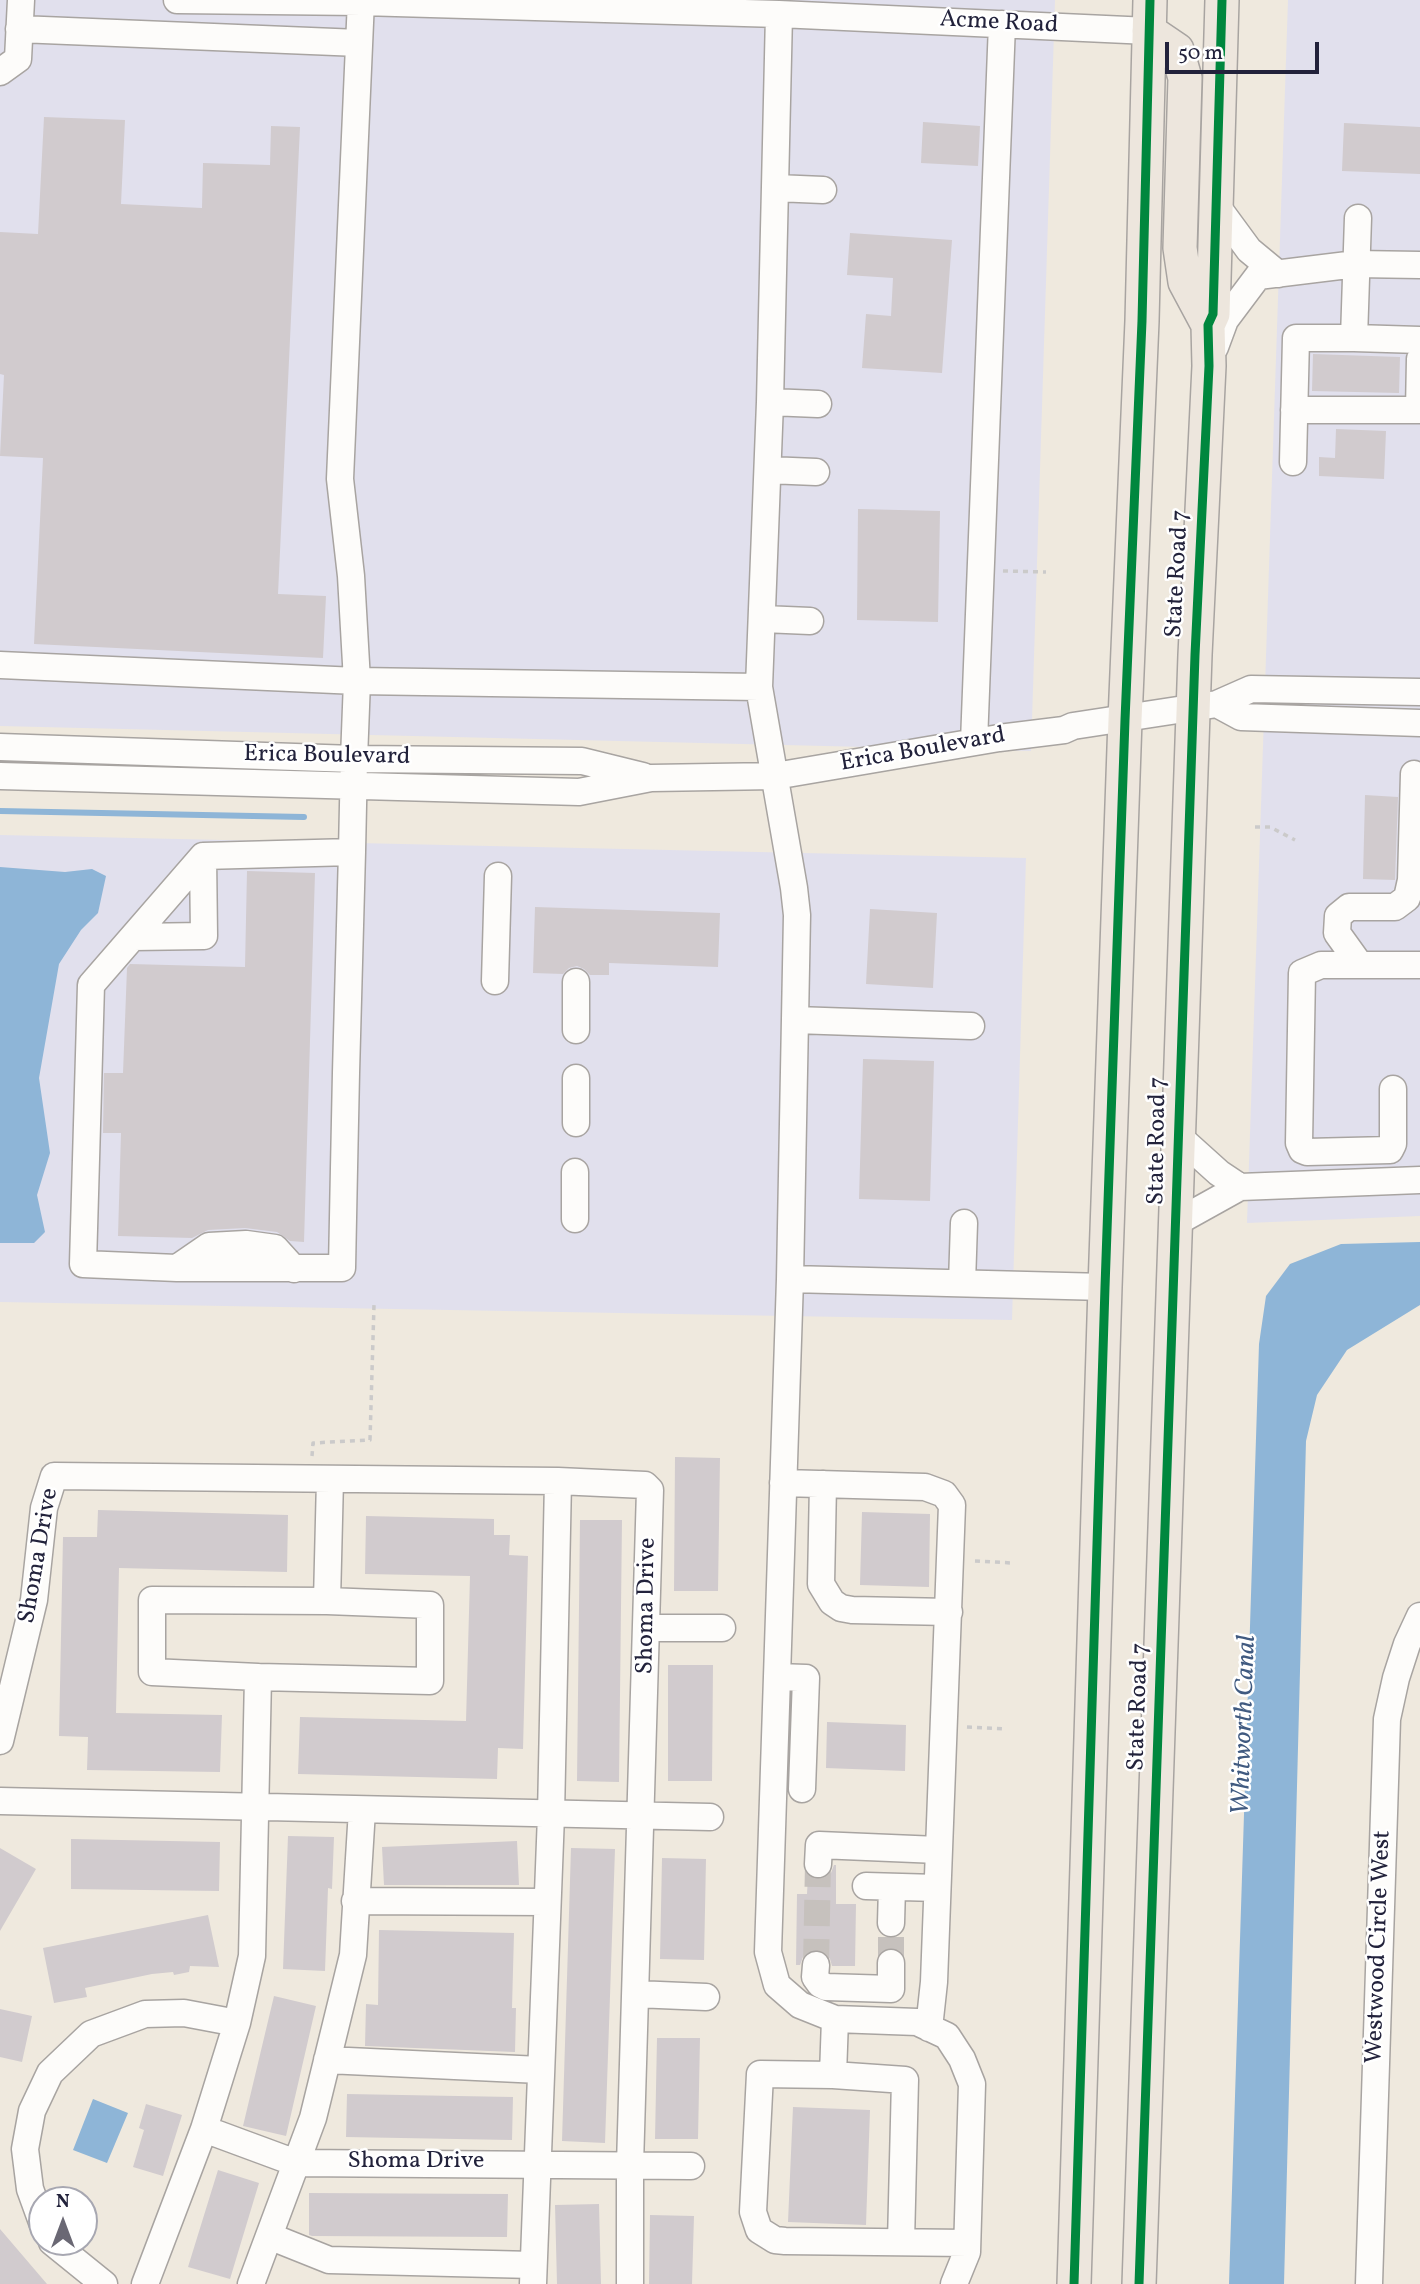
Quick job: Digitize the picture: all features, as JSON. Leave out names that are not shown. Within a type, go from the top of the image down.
[{"type":"main road","name":"State Road 7","points":[[1139,2284],[1179,1137],[1205,706],[1208,325],[1213,314],[1222,0]]},
{"type":"main road","name":"State Road 7","points":[[1074,2284],[1105,1287],[1142,321],[1149,15]]},
{"type":"main road","points":[[1149,15],[1177,50],[1185,78],[1180,248],[1185,282],[1208,325]]},
{"type":"street","points":[[0,72],[18,59],[21,0]]},
{"type":"street","name":"Acme Road","points":[[177,0],[649,5],[779,14],[867,9],[1002,23],[1149,15]]},
{"type":"street","points":[[352,852],[203,856],[91,985],[83,1264],[177,1268],[342,1268],[357,681],[351,576],[340,479],[361,1]]},
{"type":"street","points":[[779,14],[768,470],[759,687],[797,915],[790,1279],[768,1952],[777,1984],[800,2005],[835,2019],[917,2022],[947,2036],[962,2059],[972,2084],[967,2252],[954,2284]]},
{"type":"street","points":[[974,742],[1002,23]]},
{"type":"street","points":[[19,29],[359,43]]},
{"type":"street","points":[[776,188],[823,190]]},
{"type":"street","points":[[1216,205],[1249,250],[1278,274]]},
{"type":"street","points":[[1354,338],[1358,218]]},
{"type":"street","points":[[1209,366],[1225,320],[1258,276],[1356,264],[1420,265]]},
{"type":"street","points":[[1293,461],[1296,338],[1420,340]]},
{"type":"street","points":[[1294,410],[1419,410],[1420,359]]},
{"type":"street","points":[[770,402],[818,404]]},
{"type":"street","points":[[768,470],[817,472]]},
{"type":"street","points":[[763,619],[810,621]]},
{"type":"street","points":[[0,665],[357,681],[759,687]]},
{"type":"street","name":"Erica Boulevard","points":[[0,776],[579,792],[651,778],[775,776],[1205,706],[1251,689],[1420,692]]},
{"type":"street","points":[[1205,706],[1241,717],[1420,723]]},
{"type":"street","name":"Erica Boulevard","points":[[0,747],[354,758],[582,761],[651,778]]},
{"type":"street","points":[[1360,965],[1337,933],[1338,916],[1349,907],[1395,907],[1407,898],[1411,880],[1414,774]]},
{"type":"street","points":[[133,937],[204,936],[203,856]]},
{"type":"street","points":[[495,981],[498,876]]},
{"type":"street","points":[[1394,1089],[1390,1150],[1302,1150],[1299,1143],[1299,1087],[1303,973],[1321,965],[1420,965]]},
{"type":"street","points":[[576,982],[576,1030]]},
{"type":"street","points":[[795,1020],[971,1026]]},
{"type":"street","points":[[576,1078],[576,1123]]},
{"type":"street","points":[[1179,1137],[1240,1187]]},
{"type":"street","points":[[575,1172],[575,1219]]},
{"type":"street","points":[[1177,1222],[1240,1187],[1420,1180]]},
{"type":"street","points":[[962,1283],[964,1223]]},
{"type":"street","points":[[790,1279],[1105,1287]]},
{"type":"street","name":"Shoma Drive","points":[[0,1741],[34,1600],[44,1508],[54,1476],[558,1481],[645,1485],[650,1490],[629,2284]]},
{"type":"street","points":[[321,1479],[327,1601]]},
{"type":"street","points":[[269,2236],[329,2260],[437,2273],[533,2275],[551,1815],[558,1481]]},
{"type":"street","points":[[783,1483],[925,1487],[944,1494],[952,1505],[934,1982],[929,2028]]},
{"type":"street","points":[[823,1484],[821,1584],[832,1602],[841,1608],[852,1610],[949,1612]]},
{"type":"street","points":[[152,1600],[327,1601],[430,1605],[430,1681],[152,1672],[152,1600]]},
{"type":"street","name":"Westwood Circle West","points":[[1369,2284],[1387,1719],[1407,1644],[1420,1616]]},
{"type":"street","points":[[647,1628],[722,1628]]},
{"type":"street","points":[[145,2284],[204,2129],[237,2022],[252,1956],[258,1676]]},
{"type":"street","points":[[777,1677],[806,1678],[802,1790]]},
{"type":"street","points":[[0,1801],[710,1817]]},
{"type":"street","points":[[251,2284],[313,2118],[353,1955],[362,1810]]},
{"type":"street","points":[[818,1864],[819,1845],[938,1850]]},
{"type":"street","points":[[891,1923],[879,1886],[937,1888]]},
{"type":"street","points":[[355,1901],[547,1902]]},
{"type":"street","points":[[816,1965],[815,1977],[826,1987],[891,1989],[891,1963]]},
{"type":"street","points":[[636,1994],[706,1997]]},
{"type":"street","points":[[30,2186],[25,2149],[32,2111],[50,2073],[91,2035],[145,2014],[184,2013],[237,2022]]},
{"type":"street","points":[[833,2075],[835,2019]]},
{"type":"street","points":[[327,2060],[540,2070]]},
{"type":"street","points":[[901,2242],[905,2080],[760,2074],[753,2212],[759,2230],[775,2240],[901,2242],[967,2242]]},
{"type":"street","name":"Shoma Drive","points":[[204,2129],[296,2163],[691,2166]]},
{"type":"street","points":[[69,2256],[104,2284]]},
{"type":"path","points":[[998,571],[1046,572]]},
{"type":"path","points":[[1255,827],[1270,827],[1295,840]]},
{"type":"path","points":[[321,1479],[313,1443],[370,1440],[374,1305]]},
{"type":"path","points":[[975,1561],[1012,1563]]},
{"type":"path","points":[[958,1726],[1006,1729]]},
{"type":"shaded area","points":[[0,0],[1055,0],[1031,751],[0,726]]},
{"type":"shaded area","points":[[1288,0],[1420,0],[1420,1216],[1247,1223]]},
{"type":"shaded area","points":[[0,835],[1026,858],[1012,1320],[0,1302]]},
{"type":"water","points":[[0,867],[65,872],[92,869],[106,876],[98,913],[81,930],[59,964],[39,1078],[50,1153],[37,1195],[45,1232],[34,1243],[0,1243]]},
{"type":"water","points":[[1420,1242],[1420,1305],[1347,1350],[1317,1395],[1306,1441],[1284,2284],[1229,2284],[1259,1344],[1266,1296],[1290,1264],[1341,1244]]},
{"type":"water","points":[[93,2099],[128,2113],[107,2163],[73,2150]]},
{"type":"building","points":[[44,117],[125,120],[121,204],[202,208],[203,163],[270,165],[271,126],[300,127],[278,594],[326,596],[323,658],[34,644],[43,458],[0,456],[4,375],[0,374],[0,232],[38,234]]},
{"type":"building","points":[[923,122],[980,126],[978,166],[921,163]]},
{"type":"building","points":[[1344,123],[1420,127],[1420,174],[1342,171]]},
{"type":"building","points":[[850,233],[952,240],[942,373],[862,368],[866,314],[891,316],[893,278],[847,275]]},
{"type":"building","points":[[1313,354],[1400,357],[1399,393],[1312,391]]},
{"type":"building","points":[[1336,429],[1386,431],[1384,479],[1319,476],[1319,457],[1335,458]]},
{"type":"building","points":[[858,509],[940,511],[938,622],[857,620]]},
{"type":"building","points":[[1365,795],[1398,797],[1395,880],[1363,879]]},
{"type":"building","points":[[247,871],[315,873],[304,1242],[290,1241],[277,1232],[245,1228],[208,1230],[192,1238],[118,1236],[121,1133],[103,1133],[104,1073],[123,1073],[127,968],[130,964],[245,967]]},
{"type":"building","points":[[535,907],[720,913],[718,967],[609,963],[609,975],[590,975],[577,966],[569,968],[563,974],[533,973]]},
{"type":"building","points":[[870,909],[937,913],[933,988],[866,984]]},
{"type":"building","points":[[863,1059],[934,1061],[930,1201],[859,1199]]},
{"type":"building","points":[[675,1457],[720,1458],[718,1591],[674,1591]]},
{"type":"building","points":[[98,1510],[288,1515],[287,1572],[119,1568],[116,1713],[222,1715],[220,1772],[87,1770],[88,1737],[59,1736],[63,1537],[97,1537]]},
{"type":"building","points":[[862,1512],[930,1514],[929,1587],[860,1585]]},
{"type":"building","points":[[366,1516],[494,1519],[494,1535],[510,1535],[509,1555],[528,1556],[523,1749],[498,1748],[497,1779],[298,1774],[300,1717],[466,1721],[470,1576],[365,1574]]},
{"type":"building","points":[[580,1520],[622,1520],[619,1782],[577,1781]]},
{"type":"building","points":[[668,1665],[713,1665],[712,1781],[668,1781]]},
{"type":"building","points":[[827,1722],[906,1725],[905,1771],[826,1768]]},
{"type":"building","points":[[288,1836],[334,1837],[332,1889],[328,1888],[325,1971],[283,1969]]},
{"type":"building","points":[[71,1839],[220,1842],[219,1891],[71,1889]]},
{"type":"building","points":[[517,1841],[519,1885],[384,1885],[382,1847]]},
{"type":"building","points":[[0,1848],[36,1869],[0,1931]]},
{"type":"building","points":[[571,1848],[615,1849],[605,2143],[562,2141]]},
{"type":"building","points":[[662,1858],[706,1859],[704,1960],[660,1959]]},
{"type":"building","points":[[834,1865],[836,1904],[856,1904],[855,1966],[832,1966],[825,1953],[817,1949],[809,1951],[800,1965],[796,1965],[797,1894],[807,1894],[808,1875],[816,1880],[824,1878],[831,1873]]},
{"type":"building","points":[[208,1915],[219,1967],[190,1966],[189,1972],[174,1975],[173,1972],[152,1974],[85,1988],[87,1997],[54,2003],[43,1948]]},
{"type":"building","points":[[379,1930],[514,1933],[512,2008],[516,2008],[515,2052],[365,2046],[366,2004],[378,2005]]},
{"type":"building","points":[[274,1996],[316,2006],[286,2136],[243,2126]]},
{"type":"building","points":[[0,2009],[32,2016],[22,2062],[0,2057]]},
{"type":"building","points":[[657,2038],[700,2038],[698,2139],[655,2139]]},
{"type":"building","points":[[347,2094],[513,2097],[512,2140],[346,2137]]},
{"type":"building","points":[[146,2104],[182,2115],[163,2176],[133,2167],[144,2130],[139,2128]]},
{"type":"building","points":[[793,2107],[870,2110],[866,2225],[788,2222]]},
{"type":"building","points":[[218,2170],[259,2183],[230,2279],[188,2267]]},
{"type":"building","points":[[309,2193],[508,2194],[507,2237],[312,2236],[309,2235]]},
{"type":"building","points":[[599,2204],[601,2284],[557,2284],[555,2205]]},
{"type":"building","points":[[650,2215],[694,2216],[692,2284],[649,2284]]},
{"type":"building","points":[[0,2229],[47,2284],[0,2284]]},
{"type":"waterway","points":[[0,811],[304,817]]},
{"type":"tunnel","points":[[816,1965],[818,1864]]},
{"type":"tunnel","points":[[891,1923],[891,1963]]},
{"type":"cycle path","points":[[1074,2284],[1105,1287],[1142,321],[1150,0]]},
{"type":"cycle path","points":[[1139,2284],[1195,655],[1209,366],[1208,325],[1213,314],[1222,0]]},
{"type":"water label","name":"Whitworth Canal","points":[[1246,1725]]}]
